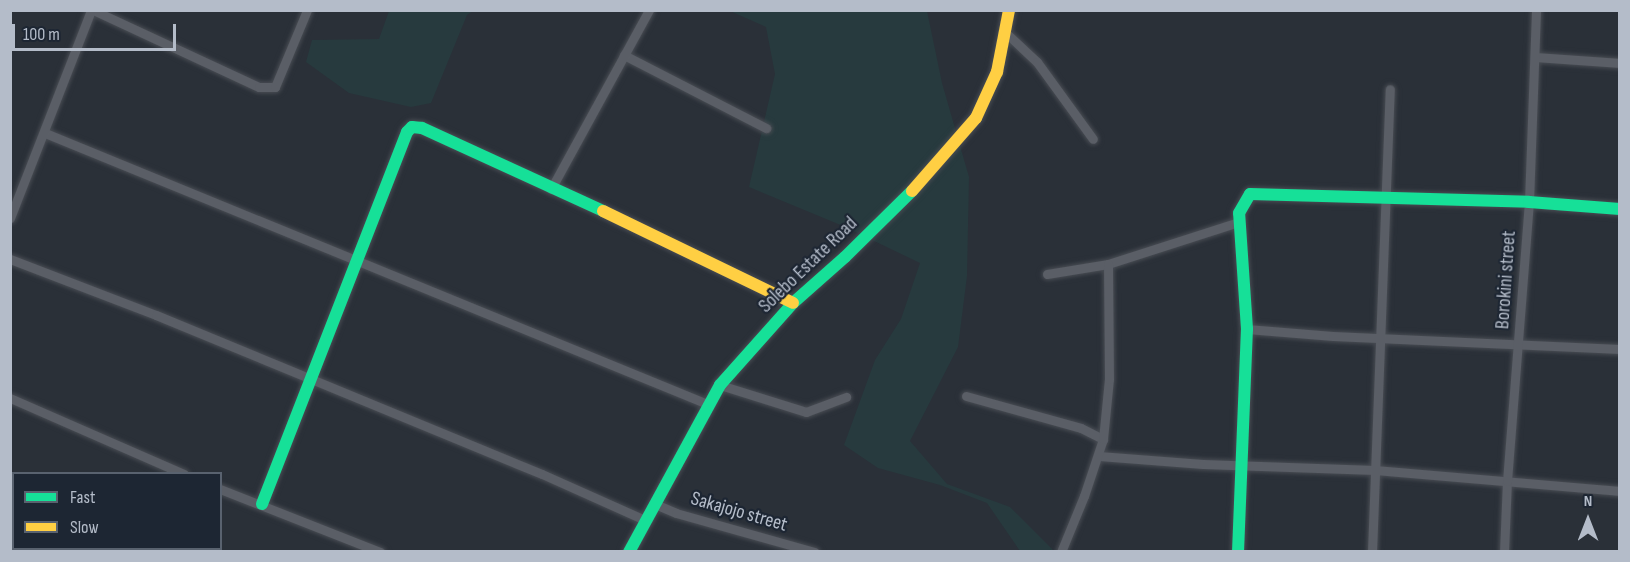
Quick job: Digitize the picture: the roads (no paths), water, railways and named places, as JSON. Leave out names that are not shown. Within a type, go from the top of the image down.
[{"type":"street","points":[[10,218],[92,10],[259,87],[274,87],[307,10]]},
{"type":"street","points":[[551,189],[649,10]]},
{"type":"street","name":"Solebo Estate Road","points":[[629,552],[720,385],[793,303],[845,257],[920,183],[976,118],[996,72],[1009,10]]},
{"type":"street","name":"Borokini street","points":[[1504,552],[1507,482],[1520,345],[1529,202],[1536,10]]},
{"type":"street","points":[[1005,32],[1037,62],[1093,140]]},
{"type":"street","points":[[624,55],[766,128]]},
{"type":"street","points":[[1536,57],[1620,63]]},
{"type":"street","points":[[1372,552],[1390,89]]},
{"type":"street","points":[[262,504],[407,132],[412,127],[422,128],[779,294],[793,303]]},
{"type":"street","points":[[45,133],[710,405]]},
{"type":"street","points":[[1238,552],[1246,329],[1239,213],[1250,194],[1529,202],[1620,209]]},
{"type":"street","points":[[1047,274],[1108,264],[1239,222]]},
{"type":"street","points":[[10,259],[156,315],[542,474],[645,520]]},
{"type":"street","points":[[1061,552],[1099,456],[1103,439],[1109,379],[1108,264]]},
{"type":"street","points":[[1246,329],[1380,338],[1620,349]]},
{"type":"street","points":[[720,385],[806,412],[846,397]]},
{"type":"street","points":[[966,396],[1081,428],[1103,439]]},
{"type":"street","points":[[10,398],[179,472]]},
{"type":"street","points":[[1099,456],[1203,464],[1375,470],[1620,491]]},
{"type":"street","points":[[222,490],[380,552]]},
{"type":"street","name":"Sakajojo street","points":[[655,504],[676,513],[814,552]]}]
